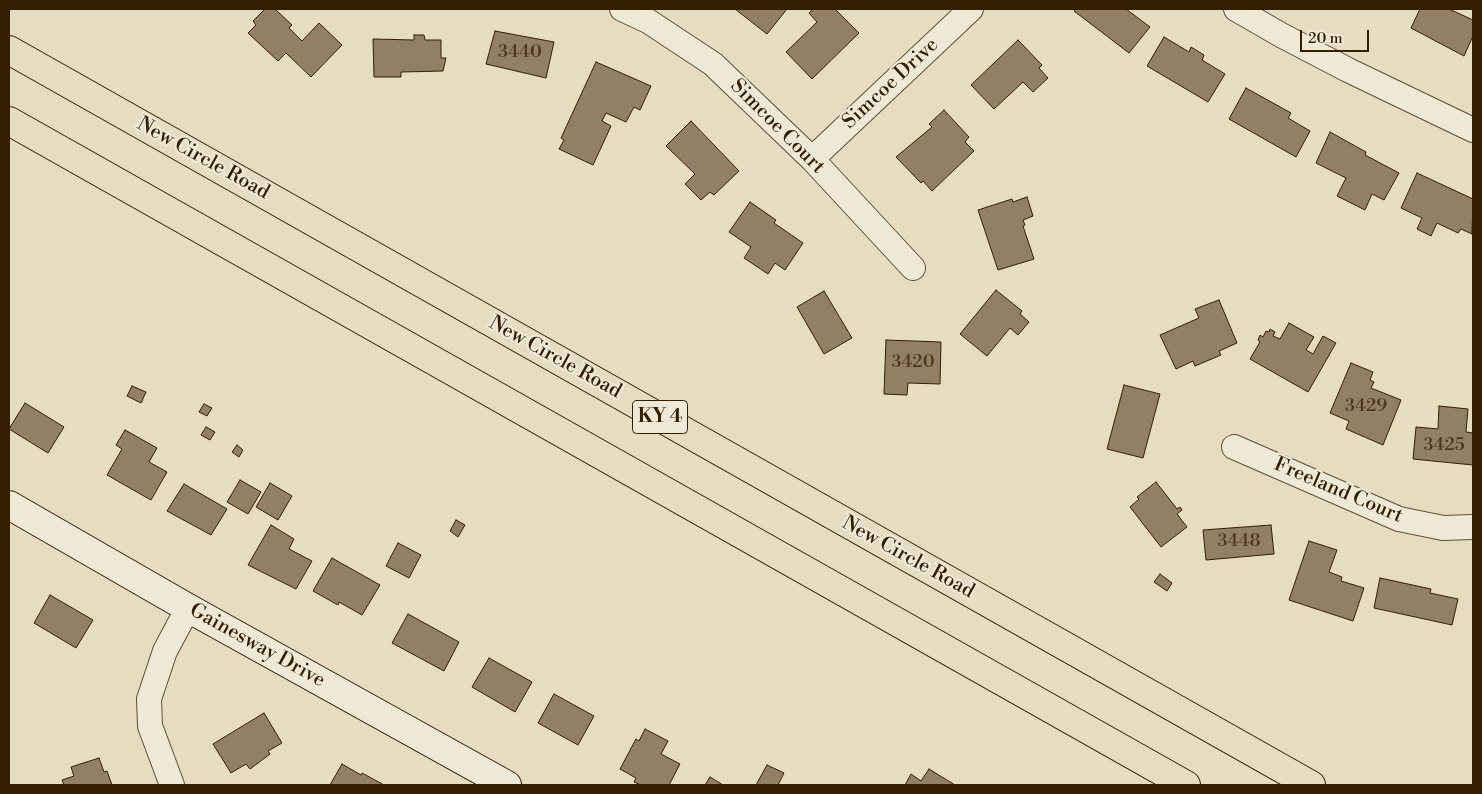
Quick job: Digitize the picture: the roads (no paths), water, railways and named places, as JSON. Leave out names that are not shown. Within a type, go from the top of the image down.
[{"type":"highway","name":"New Circle Road","points":[[9,50],[1311,785]]},
{"type":"highway","points":[[9,122],[1186,785]]},
{"type":"street","name":"Simcoe Court","points":[[622,9],[671,36],[713,64],[812,159],[913,268]]},
{"type":"street","name":"Simcoe Drive","points":[[812,159],[971,9]]},
{"type":"street","points":[[1236,9],[1348,70],[1473,130]]},
{"type":"street","name":"Freeland Court","points":[[1234,447],[1399,519],[1443,528],[1473,528]]},
{"type":"street","name":"Gainesway Drive","points":[[9,505],[188,608],[507,785]]},
{"type":"street","points":[[172,785],[150,726],[149,699],[156,671],[188,608]]}]
